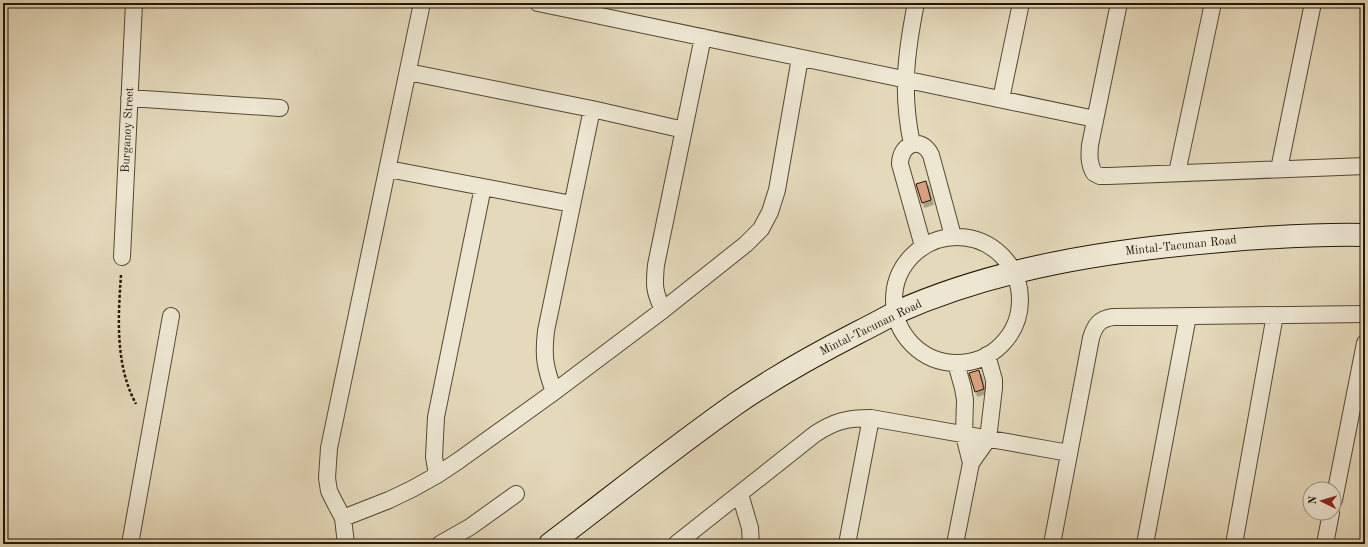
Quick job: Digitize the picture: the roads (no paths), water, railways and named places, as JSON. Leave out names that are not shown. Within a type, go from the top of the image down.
[{"type":"street","name":"Burganoy Street","points":[[122,257],[134,3]]},
{"type":"street","points":[[346,544],[344,518],[335,503],[327,478],[328,459],[422,3]]},
{"type":"street","points":[[538,3],[1095,119]]},
{"type":"street","points":[[912,144],[905,100],[905,79],[907,55],[916,3]]},
{"type":"street","points":[[1001,99],[1021,3]]},
{"type":"street","points":[[1119,3],[1095,119],[1089,157],[1090,166],[1094,173],[1100,176],[1108,176],[1365,166]]},
{"type":"street","points":[[1178,173],[1213,3]]},
{"type":"street","points":[[1279,169],[1313,3]]},
{"type":"street","points":[[663,310],[656,295],[654,282],[656,265],[703,37]]},
{"type":"street","points":[[344,518],[389,500],[437,475],[554,392],[663,310],[746,244],[761,229],[770,212],[777,190],[800,58]]},
{"type":"street","points":[[408,72],[592,108],[684,130]]},
{"type":"street","points":[[129,98],[280,108]]},
{"type":"street","points":[[554,392],[546,369],[544,351],[546,331],[592,108]]},
{"type":"street","points":[[923,246],[900,164],[902,151],[912,144],[924,146],[928,149],[931,155],[954,236]]},
{"type":"street","points":[[388,169],[572,204]]},
{"type":"street","points":[[437,475],[434,450],[436,417],[483,187]]},
{"type":"street","name":"Mintal-Tacunan Road","points":[[550,544],[682,443],[779,376],[895,313],[968,285],[1014,273],[1099,255],[1156,247],[1259,238],[1325,234],[1365,234]]},
{"type":"street","points":[[954,236],[970,237],[993,247],[1005,259],[1014,273],[1020,296],[1020,304],[1014,327],[1000,346],[987,355],[972,361],[956,363],[933,359],[914,346],[900,328],[895,313],[894,298],[898,275],[906,262],[923,246],[938,239],[954,236]]},
{"type":"street","points":[[1052,544],[1091,338],[1094,329],[1099,322],[1106,318],[1113,317],[1365,314]]},
{"type":"street","points":[[1234,544],[1275,315]]},
{"type":"street","points":[[130,544],[171,316]]},
{"type":"street","points":[[1145,544],[1188,316]]},
{"type":"street","points":[[1338,481],[1365,343]]},
{"type":"street","points":[[970,463],[988,439],[994,380],[987,355]]},
{"type":"street","points":[[955,544],[970,463],[964,435],[965,400],[956,363]]},
{"type":"street","points":[[676,544],[816,434],[830,425],[845,420],[871,418],[1069,453]]},
{"type":"street","points":[[847,544],[871,418]]},
{"type":"street","points":[[440,544],[470,527],[516,494]]},
{"type":"street","points":[[740,494],[750,528],[751,544]]},
{"type":"street","points":[[1325,544],[1329,521]]}]
